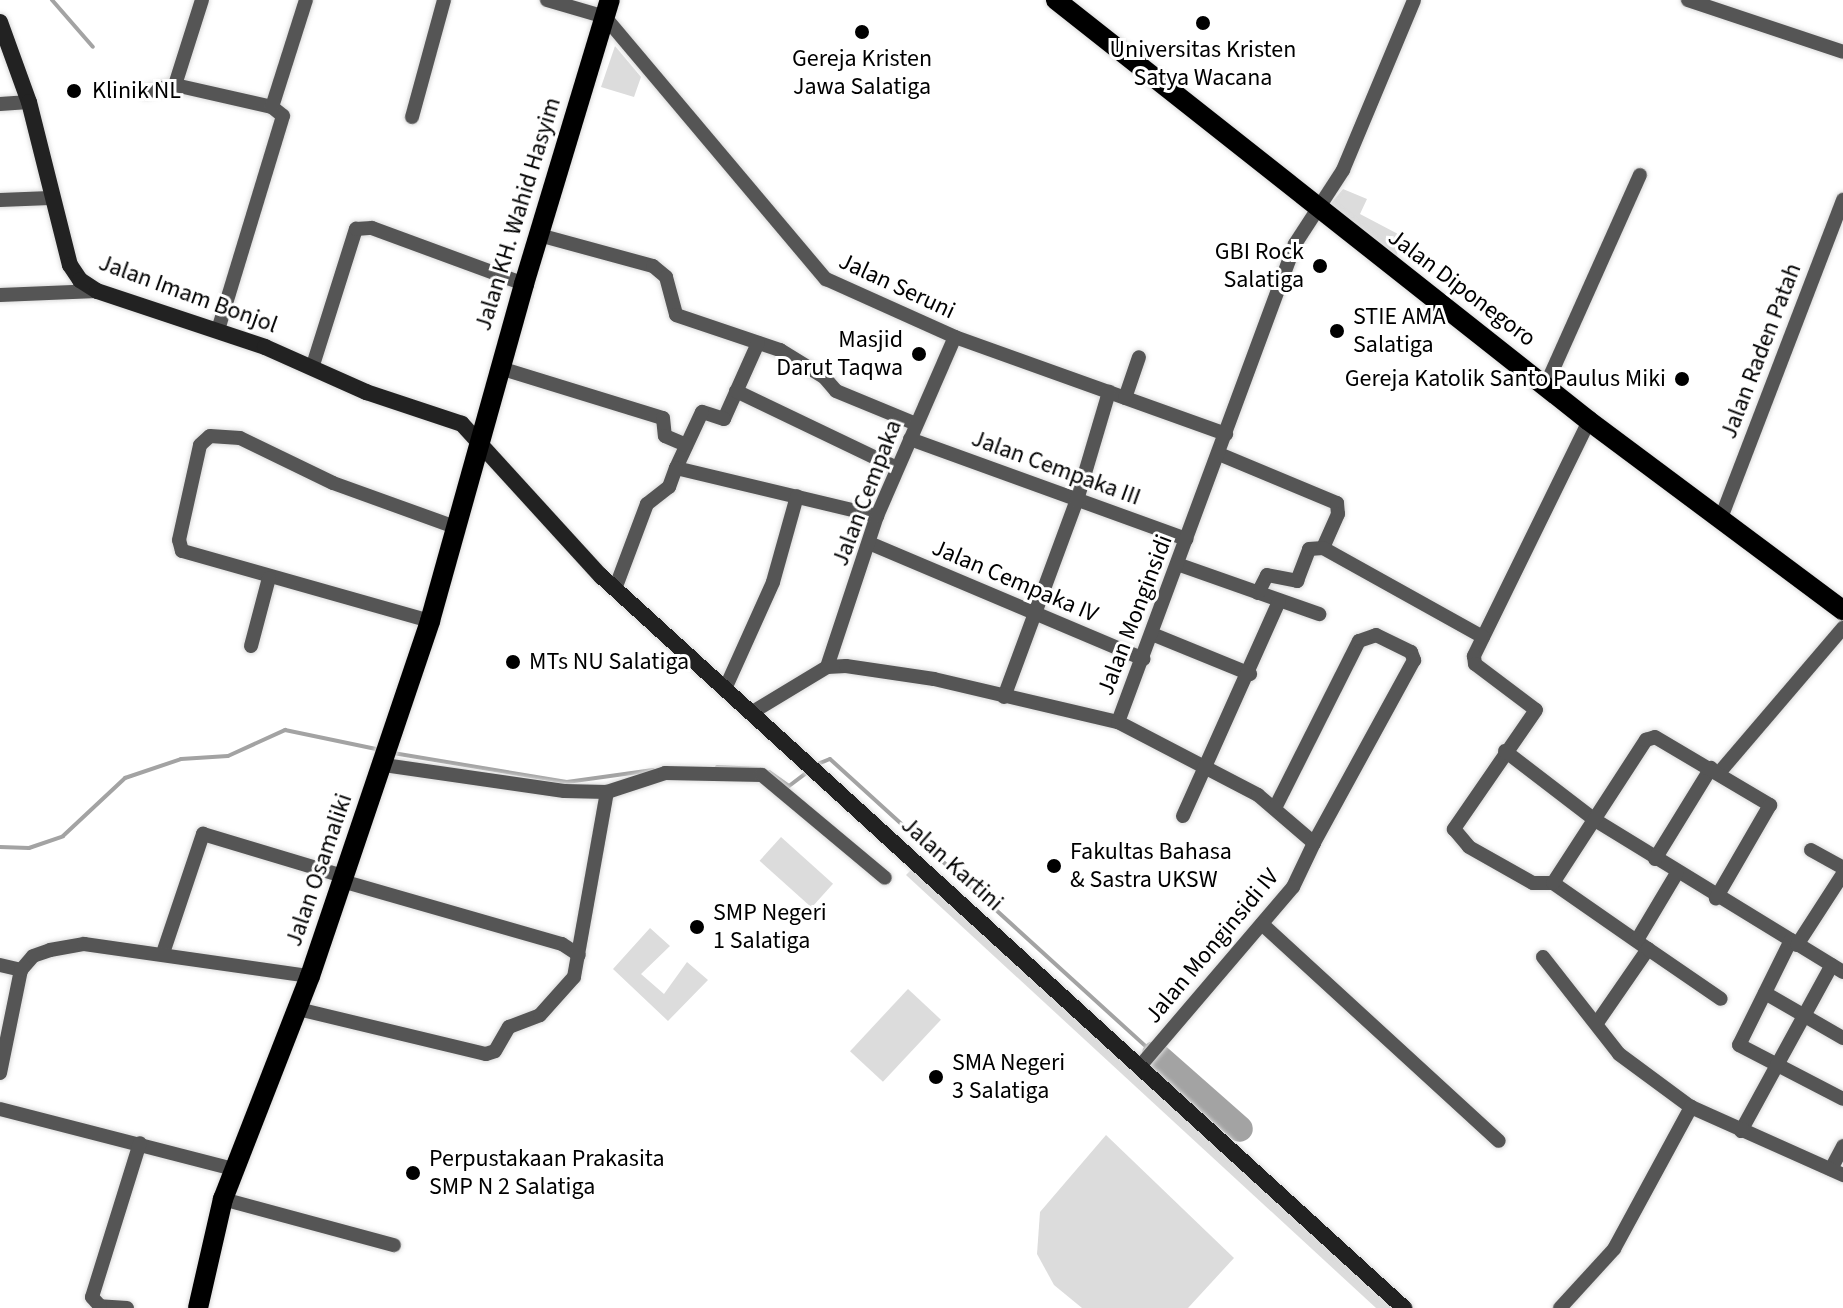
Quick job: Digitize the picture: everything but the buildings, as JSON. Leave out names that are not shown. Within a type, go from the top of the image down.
[{"type":"main road","name":"Jalan Diponegoro","points":[[1056,0],[1315,208],[1589,421],[1843,610]]},
{"type":"main road","name":"Jalan KH. Wahid Hasyim","points":[[480,444],[524,284],[607,8]]},
{"type":"main road","name":"Jalan Imam Bonjol","points":[[0,22],[29,102],[50,198],[70,265],[97,291],[313,365],[366,392],[451,418],[480,444]]},
{"type":"main road","name":"Jalan Osamaliki","points":[[199,1308],[223,1199],[298,1009],[387,757],[458,528],[480,444]]},
{"type":"main road","name":"Jalan Kartini","points":[[480,444],[615,589],[1404,1308]]},
{"type":"street","points":[[175,85],[202,0]]},
{"type":"street","points":[[272,107],[306,0]]},
{"type":"street","points":[[412,117],[444,0]]},
{"type":"street","points":[[547,0],[607,8]]},
{"type":"street","name":"Jalan Monginsidi","points":[[827,667],[934,679],[1118,722],[1144,659],[1295,244],[1315,208],[1343,170],[1414,0]]},
{"type":"street","points":[[1688,0],[1725,6],[1843,52]]},
{"type":"street","name":"Jalan Seruni","points":[[607,8],[810,264],[844,290],[955,337],[1226,434]]},
{"type":"street","points":[[146,92],[175,85],[272,107],[281,113],[283,128],[218,330]]},
{"type":"street","points":[[0,104],[29,102]]},
{"type":"street","points":[[1546,385],[1640,175]]},
{"type":"street","points":[[0,200],[50,198]]},
{"type":"street","name":"Jalan Raden Patah","points":[[1721,518],[1843,200]]},
{"type":"street","points":[[313,365],[356,229],[372,228],[524,284]]},
{"type":"street","points":[[539,235],[653,266],[666,277],[676,315],[800,361],[836,391],[916,424]]},
{"type":"street","points":[[0,295],[97,291]]},
{"type":"street","name":"Jalan Cempaka","points":[[827,667],[877,516],[955,337]]},
{"type":"street","points":[[615,589],[647,504],[669,487],[702,412],[724,419],[758,343]]},
{"type":"street","points":[[1125,398],[1139,357]]},
{"type":"street","points":[[500,368],[663,418],[665,436],[686,445]]},
{"type":"street","points":[[736,391],[897,468]]},
{"type":"street","points":[[1004,697],[1032,612],[1077,500],[1109,392]]},
{"type":"street","points":[[1589,421],[1483,637],[1475,664],[1536,708],[1461,814],[1455,836],[1522,878],[1538,885],[1553,883],[1721,999]]},
{"type":"street","points":[[430,621],[182,551],[179,540],[200,445],[210,436],[240,438],[333,483],[458,528]]},
{"type":"street","name":"Jalan Cempaka III","points":[[910,439],[1187,539]]},
{"type":"street","points":[[1219,454],[1337,503],[1338,515],[1323,548]]},
{"type":"street","points":[[676,468],[877,516]]},
{"type":"street","points":[[725,689],[773,582],[797,496]]},
{"type":"street","name":"Jalan Cempaka IV","points":[[869,543],[1144,659]]},
{"type":"street","points":[[1258,593],[1267,575],[1297,581],[1309,549],[1323,548],[1483,637]]},
{"type":"street","points":[[1177,564],[1319,614]]},
{"type":"street","points":[[251,646],[269,578]]},
{"type":"street","points":[[1183,816],[1250,674],[1279,601]]},
{"type":"street","points":[[1655,859],[1715,770],[1788,698],[1843,628]]},
{"type":"street","points":[[1152,634],[1250,674]]},
{"type":"street","name":"Jalan Monginsidi IV","points":[[1139,1067],[1262,924],[1306,867],[1314,843],[1414,660],[1411,652],[1376,635],[1359,641],[1275,808]]},
{"type":"street","points":[[751,713],[827,667]]},
{"type":"street","points":[[1118,722],[1207,765],[1275,808],[1314,843]]},
{"type":"street","points":[[1553,883],[1651,737],[1668,741],[1771,809],[1716,898]]},
{"type":"street","points":[[1505,751],[1595,820],[1716,898],[1838,968],[1804,1015],[1741,1131]]},
{"type":"street","points":[[387,757],[548,790],[607,792],[665,773],[762,775],[885,878]]},
{"type":"street","points":[[298,1009],[486,1054],[499,1046],[516,1020],[540,1015],[556,1002],[574,977],[607,792]]},
{"type":"street","points":[[163,953],[203,834],[562,944],[579,955]]},
{"type":"street","points":[[1811,850],[1843,871],[1794,942],[1739,1043],[1776,1066],[1843,1099]]},
{"type":"street","points":[[1597,1023],[1642,944],[1677,873]]},
{"type":"street","points":[[1262,924],[1499,1141]]},
{"type":"street","points":[[0,1073],[21,970],[33,956],[68,944],[163,953],[310,976]]},
{"type":"street","points":[[1543,957],[1619,1054],[1691,1107],[1837,1172],[1843,1146]]},
{"type":"street","points":[[0,965],[21,970]]},
{"type":"street","points":[[1765,993],[1843,1038]]},
{"type":"street","points":[[1560,1308],[1614,1249],[1691,1107]]},
{"type":"street","points":[[0,1109],[233,1169]]},
{"type":"street","points":[[127,1308],[100,1306],[92,1297],[140,1143]]},
{"type":"street","points":[[223,1199],[394,1245]]},
{"type":"shaded area","points":[[615,46],[641,77],[634,97],[601,87]]},
{"type":"shaded area","points":[[1343,189],[1367,199],[1360,214],[1398,234],[1397,261],[1328,207]]},
{"type":"shaded area","points":[[781,837],[833,884],[812,908],[760,861]]},
{"type":"shaded area","points":[[913,868],[1397,1308],[1376,1308],[906,875]]},
{"type":"shaded area","points":[[650,928],[670,946],[641,974],[664,994],[687,962],[708,980],[668,1021],[613,969]]},
{"type":"shaded area","points":[[908,989],[941,1020],[883,1082],[850,1051]]},
{"type":"shaded area","points":[[1106,1135],[1234,1258],[1188,1308],[1082,1308],[1054,1285],[1037,1254],[1040,1212]]},
{"type":"waterway","points":[[52,0],[93,47]]},
{"type":"waterway","points":[[0,847],[29,848],[63,836],[125,778],[181,759],[228,756],[285,730],[381,750]]},
{"type":"waterway","points":[[393,753],[567,782],[653,770]]},
{"type":"waterway","points":[[815,765],[830,759],[1148,1048]]},
{"type":"waterway","points":[[717,767],[760,769]]},
{"type":"waterway","points":[[769,772],[789,786],[809,771]]},
{"type":"waterway","points":[[1155,1054],[1240,1129]]},
{"type":"place","name":"Universitas Kristen Satya Wacana","points":[[1203,23]]},
{"type":"place","name":"Gereja Kristen Jawa Salatiga","points":[[862,32]]},
{"type":"place","name":"Klinik NL","points":[[74,91]]},
{"type":"place","name":"GBI Rock Salatiga","points":[[1320,266]]},
{"type":"place","name":"STIE AMA Salatiga","points":[[1337,331]]},
{"type":"place","name":"Masjid Darut Taqwa","points":[[919,354]]},
{"type":"place","name":"Gereja Katolik Santo Paulus Miki","points":[[1682,379]]},
{"type":"place","name":"MTs NU Salatiga","points":[[513,662]]},
{"type":"place","name":"Fakultas Bahasa & Sastra UKSW","points":[[1054,866]]},
{"type":"place","name":"SMP Negeri 1 Salatiga","points":[[697,927]]},
{"type":"place","name":"SMA Negeri 3 Salatiga","points":[[936,1077]]},
{"type":"place","name":"Perpustakaan Prakasita SMP N 2 Salatiga","points":[[413,1173]]}]
